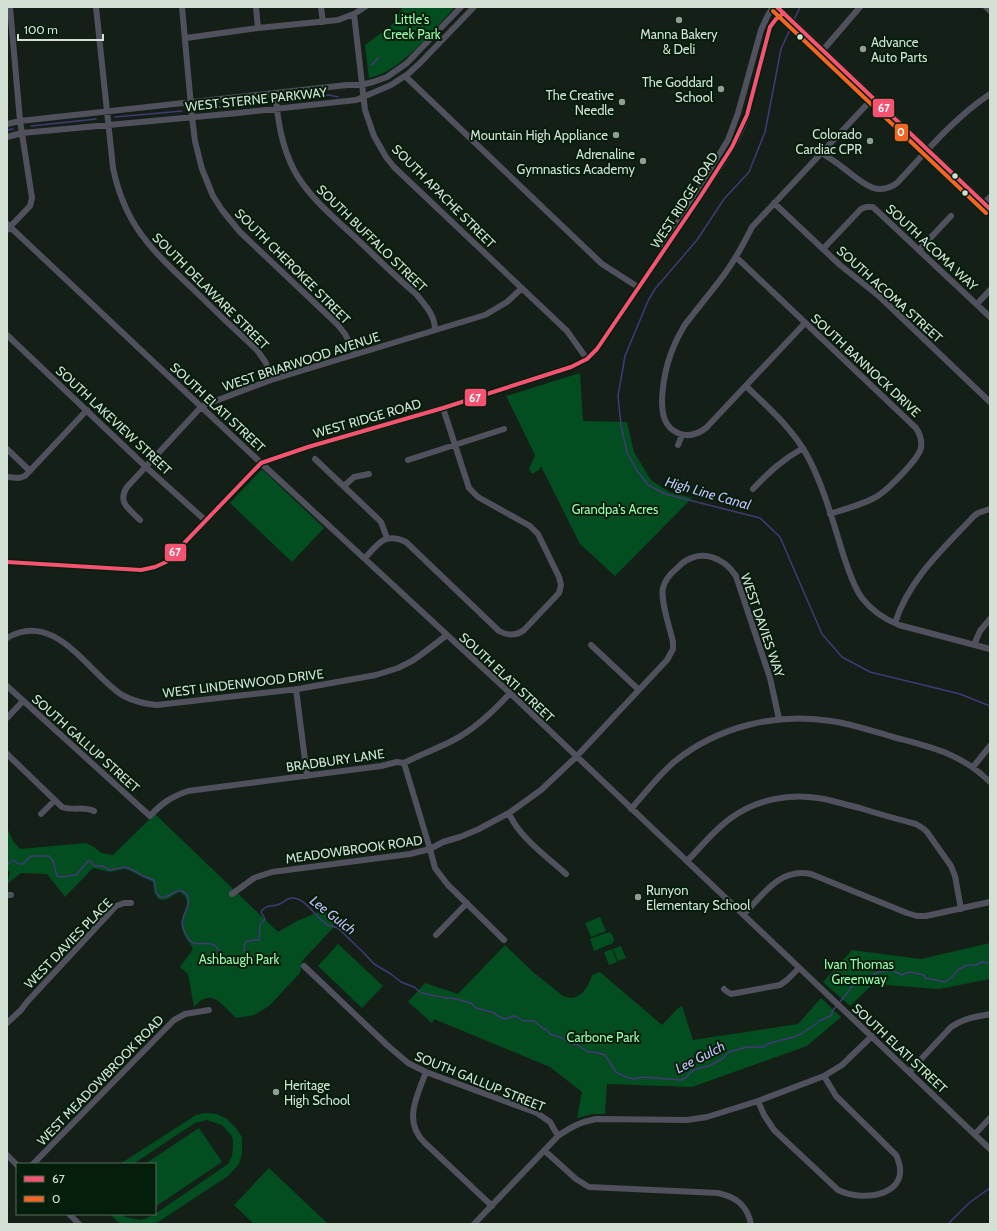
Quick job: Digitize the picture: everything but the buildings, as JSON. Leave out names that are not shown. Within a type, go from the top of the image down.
[{"type":"main road","points":[[777,7],[990,209]]},
{"type":"street","points":[[8,227],[30,206],[32,198],[20,121],[10,7]]},
{"type":"street","name":"SOUTH DELAWARE STREET","points":[[96,7],[115,179],[125,208],[136,228],[157,255],[257,350],[266,363],[271,380]]},
{"type":"street","name":"SOUTH CHEROKEE STREET","points":[[182,7],[195,141],[202,169],[213,196],[222,210],[240,232],[337,324],[345,334],[355,354]]},
{"type":"street","points":[[256,7],[258,28]]},
{"type":"street","points":[[321,7],[322,22]]},
{"type":"street","points":[[186,38],[258,28],[338,20],[354,14],[365,7]]},
{"type":"street","name":"WEST STERNE PARKWAY","points":[[7,124],[20,121],[191,102],[346,85],[362,85],[387,77],[407,64],[461,7]]},
{"type":"street","name":"WEST STERNE PARKWAY","points":[[7,137],[22,133],[356,100],[391,85],[405,76],[420,63],[474,7]]},
{"type":"street","name":"WEST RIDGE ROAD","points":[[638,287],[728,140],[738,113],[761,30],[773,7]]},
{"type":"street","points":[[823,50],[860,7]]},
{"type":"street","points":[[986,7],[990,10]]},
{"type":"street","name":"WEST RIDGE ROAD","points":[[7,562],[141,570],[155,567],[166,562],[261,463],[308,447],[443,408],[571,367],[587,359],[597,349],[691,211],[735,143],[743,127],[768,31],[773,23],[784,13]]},
{"type":"street","name":"SOUTH APACHE STREET","points":[[354,14],[365,110],[374,136],[386,157],[567,331],[587,359]]},
{"type":"street","points":[[446,22],[453,29]]},
{"type":"street","points":[[405,76],[602,264],[638,287]]},
{"type":"street","name":"SOUTH BUFFALO STREET","points":[[275,93],[279,127],[283,142],[294,169],[305,186],[320,204],[416,294],[431,313],[435,330]]},
{"type":"street","points":[[822,153],[842,166],[867,186],[883,189],[893,186],[957,120],[990,94]]},
{"type":"street","points":[[805,323],[706,428],[695,434],[682,435],[669,427],[663,418],[662,392],[672,349],[684,327],[736,258],[752,227],[873,98]]},
{"type":"street","points":[[984,203],[990,197]]},
{"type":"street","name":"SOUTH ACOMA STREET","points":[[774,203],[840,265],[880,297],[990,402]]},
{"type":"street","name":"SOUTH ACOMA WAY","points":[[823,249],[861,208],[870,206],[876,209],[990,317]]},
{"type":"street","points":[[919,250],[951,216]]},
{"type":"street","name":"SOUTH ELATI STREET","points":[[8,227],[510,693],[990,1149]]},
{"type":"street","name":"SOUTH BANNOCK DRIVE","points":[[736,258],[916,428],[921,438],[921,448],[918,454],[887,489],[870,500],[830,514]]},
{"type":"street","name":"WEST BRIARWOOD AVENUE","points":[[140,520],[125,504],[123,500],[123,493],[202,406],[271,380],[485,315],[507,302],[522,288]]},
{"type":"street","points":[[977,304],[990,290]]},
{"type":"street","name":"SOUTH LAKEVIEW STREET","points":[[7,335],[146,467],[206,521]]},
{"type":"street","points":[[746,386],[786,426],[803,448],[814,470],[853,582],[869,607],[887,620],[895,623],[990,649]]},
{"type":"street","points":[[365,558],[379,543],[387,538],[394,538],[406,542],[499,630],[506,634],[514,635],[522,632],[556,597],[560,590],[561,582],[538,534],[530,526],[478,497],[469,488],[443,408]]},
{"type":"street","points":[[7,477],[23,477],[87,410]]},
{"type":"street","points":[[408,460],[504,429]]},
{"type":"street","points":[[678,445],[682,435]]},
{"type":"street","points":[[753,489],[776,466],[803,448]]},
{"type":"street","points":[[7,449],[30,471]]},
{"type":"street","points":[[315,459],[381,522],[387,538]]},
{"type":"street","points":[[344,486],[350,480],[368,474]]},
{"type":"street","points":[[895,623],[911,588],[926,568],[974,516],[990,509]]},
{"type":"street","name":"WEST DAVIES WAY","points":[[576,757],[667,660],[673,649],[673,642],[663,599],[663,588],[670,574],[686,561],[697,557],[709,556],[721,561],[728,565],[736,576],[770,678],[779,719]]},
{"type":"street","points":[[974,645],[980,631],[990,619]]},
{"type":"street","name":"WEST LINDENWOOD DRIVE","points":[[7,638],[14,634],[27,631],[42,632],[56,637],[66,644],[117,691],[133,700],[146,704],[158,705],[296,689],[376,675],[412,661],[447,635]]},
{"type":"street","points":[[591,645],[639,690]]},
{"type":"street","name":"SOUTH GALLUP STREET","points":[[7,686],[150,816]]},
{"type":"street","points":[[296,689],[307,776]]},
{"type":"street","name":"BRADBURY LANE","points":[[150,816],[172,797],[188,791],[381,766],[397,762],[404,763],[465,733],[493,711],[510,693]]},
{"type":"street","points":[[7,718],[23,701]]},
{"type":"street","points":[[631,809],[662,774],[694,748],[735,729],[779,719],[810,718],[844,723],[938,749],[973,767],[990,782]]},
{"type":"street","points":[[973,767],[990,746]]},
{"type":"street","points":[[7,754],[54,801],[62,807],[66,809],[87,808],[94,811]]},
{"type":"street","name":"MEADOWBROOK ROAD","points":[[232,894],[254,878],[272,872],[410,854],[430,849],[443,842],[479,829],[509,813],[541,790],[576,757]]},
{"type":"street","points":[[404,763],[435,868],[448,885],[504,940]]},
{"type":"street","points":[[687,861],[720,827],[731,818],[753,806],[787,797],[799,796],[818,798],[916,824],[924,829],[953,871],[961,908]]},
{"type":"street","points":[[41,814],[54,801]]},
{"type":"street","points":[[509,813],[514,824],[523,835],[566,874]]},
{"type":"street","points":[[744,914],[778,880],[783,877],[799,873],[811,874],[917,916],[926,916],[990,902]]},
{"type":"street","name":"WEST DAVIES PLACE","points":[[7,1023],[21,1010],[32,996],[116,906],[131,902]]},
{"type":"street","points":[[436,935],[467,903]]},
{"type":"street","name":"SOUTH GALLUP STREET","points":[[304,966],[403,1060],[426,1072],[537,1113],[550,1122],[558,1136]]},
{"type":"street","points":[[724,988],[731,994],[775,986],[784,983],[799,968]]},
{"type":"street","name":"WEST MEADOWBROOK ROAD","points":[[34,1163],[174,1020],[185,1014],[209,1010]]},
{"type":"street","points":[[909,1072],[951,1027],[964,1019],[990,1014]]},
{"type":"street","points":[[474,1224],[558,1136],[574,1125],[584,1121],[596,1119],[699,1119],[758,1101],[824,1076],[842,1065],[872,1036]]},
{"type":"street","points":[[426,1072],[414,1104],[413,1122],[416,1132],[424,1142],[492,1206]]},
{"type":"street","points":[[758,1101],[764,1115],[774,1130],[838,1190],[854,1195],[876,1195],[888,1191],[896,1184],[900,1176],[900,1166],[896,1155],[836,1096],[824,1076]]},
{"type":"street","points":[[974,1134],[990,1118]]},
{"type":"street","points":[[545,1150],[576,1179],[589,1187],[718,1192],[735,1198],[743,1206],[751,1224]]},
{"type":"street","points":[[7,1155],[16,1164]]},
{"type":"street","points":[[70,1215],[79,1224]]},
{"type":"green space","name":"Little's Creek Park","points":[[403,7],[455,7],[405,59],[381,74],[369,78],[365,45],[392,25]]},
{"type":"green space","name":"Grandpa's Acres","points":[[580,373],[583,421],[627,422],[634,452],[651,480],[669,492],[692,498],[615,576],[580,544],[541,466],[539,470],[532,474],[529,469],[535,455],[506,396]]},
{"type":"green space","points":[[261,470],[264,471],[324,528],[292,562],[230,503]]},
{"type":"green space","name":"Ashbaugh Park","points":[[155,814],[278,932],[295,922],[318,912],[336,910],[334,927],[302,961],[300,973],[269,1006],[254,1015],[236,1018],[221,1003],[211,998],[206,998],[200,1001],[194,1007],[188,974],[180,967],[193,949],[183,930],[182,922],[187,901],[185,896],[180,892],[169,898],[161,900],[156,896],[153,882],[126,869],[110,872],[93,868],[65,897],[47,874],[21,873],[7,884],[10,872],[7,870],[7,828],[13,841],[20,849],[86,843],[101,853],[113,855]]},
{"type":"green space","points":[[600,917],[606,931],[591,937],[585,923]]},
{"type":"green space","points":[[609,932],[612,934],[614,940],[613,943],[594,951],[590,939]]},
{"type":"green space","name":"Ivan Thomas Greenway","points":[[990,943],[990,979],[939,989],[873,984],[850,1006],[823,982],[852,950],[921,959]]},
{"type":"green space","points":[[338,944],[383,986],[362,1008],[318,966]]},
{"type":"green space","name":"Carbone Park","points":[[505,945],[533,972],[563,996],[574,998],[578,996],[588,985],[592,975],[600,972],[662,1025],[677,1009],[682,1006],[693,1040],[798,1024],[821,998],[841,1017],[807,1046],[692,1087],[607,1084],[605,1114],[592,1114],[577,1118],[582,1092],[550,1067],[434,1019],[432,1023],[408,1002],[425,983],[458,994]]},
{"type":"green space","points":[[621,946],[626,958],[618,961],[613,949]]},
{"type":"green space","points":[[612,949],[617,962],[609,965],[604,952]]},
{"type":"green space","points":[[205,1113],[217,1114],[227,1119],[236,1128],[242,1137],[242,1153],[239,1164],[228,1176],[155,1224],[121,1224],[111,1215],[122,1215],[139,1220],[156,1215],[156,1213],[228,1164],[232,1156],[233,1148],[233,1140],[231,1135],[222,1125],[207,1120],[195,1123],[135,1163],[122,1163],[196,1115]]},
{"type":"green space","points":[[199,1128],[222,1162],[156,1206],[156,1163],[146,1163]]},
{"type":"green space","points":[[269,1168],[328,1224],[254,1224],[234,1205]]},
{"type":"waterway","name":"High Line Canal","points":[[794,20],[800,7]]},
{"type":"waterway","name":"High Line Canal","points":[[792,25],[781,49],[765,132],[749,172],[724,199],[697,240],[655,289],[648,301],[625,356],[618,396],[621,425],[627,453],[636,469],[648,485],[665,494],[760,518],[780,537],[822,634],[842,657],[870,672],[960,694],[990,706]]},
{"type":"waterway","points":[[372,65],[378,58]]},
{"type":"waterway","points":[[285,100],[329,95],[338,97]]},
{"type":"waterway","points":[[201,109],[266,102]]},
{"type":"waterway","points":[[115,117],[182,111]]},
{"type":"waterway","points":[[31,126],[96,119]]},
{"type":"waterway","points":[[7,130],[13,129]]},
{"type":"waterway","name":"Lee Gulch","points":[[7,865],[13,860],[19,864],[23,864],[31,856],[49,856],[54,863],[57,876],[62,877],[76,875],[88,861],[90,861],[95,866],[103,866],[110,870],[125,867],[154,880],[156,892],[160,897],[167,896],[179,890],[182,891],[186,894],[189,900],[182,923],[187,937],[194,943],[214,945],[236,966],[241,963],[246,955],[244,944],[251,940],[259,940],[260,925],[265,919],[261,912],[266,907],[279,904],[291,898],[296,898],[306,904],[328,925],[339,929],[374,964],[401,982],[414,987],[422,993],[471,1003],[476,1008],[495,1013],[496,1015],[505,1019],[514,1016],[523,1021],[534,1021],[550,1034],[562,1038],[569,1043],[578,1045],[588,1052],[595,1052],[605,1055],[616,1072],[634,1079],[642,1077],[681,1080],[693,1070],[709,1066],[722,1059],[729,1052],[747,1047],[763,1047],[770,1043],[794,1037],[817,1023]]},
{"type":"waterway","name":"Lee Gulch","points":[[839,1003],[856,982],[870,977],[878,972],[892,970],[902,975],[909,972],[924,975],[925,978],[945,982],[958,970],[967,965],[990,962]]},
{"type":"waterway","name":"Lee Gulch","points":[[819,1021],[832,1015],[832,1011],[837,1006]]},
{"type":"waterway","name":"High Line Canal","points":[[948,1224],[969,1203],[990,1189]]},
{"type":"transit line","name":"67","points":[[777,7],[990,209]]},
{"type":"transit line","name":"0","points":[[773,11],[986,213]]},
{"type":"transit line","name":"67","points":[[7,562],[141,570],[155,567],[166,562],[261,463],[308,447],[443,408],[571,367],[587,359],[597,349],[732,147],[747,115],[770,27],[776,19],[784,13]]},
{"type":"place","name":"Manna Bakery & Deli","points":[[679,20]]},
{"type":"place","name":"Advance Auto Parts","points":[[863,49]]},
{"type":"place","name":"The Goddard School","points":[[721,89]]},
{"type":"place","name":"The Creative Needle","points":[[622,102]]},
{"type":"place","name":"Mountain High Appliance","points":[[616,135]]},
{"type":"place","name":"Colorado Cardiac CPR","points":[[870,141]]},
{"type":"place","name":"Adrenaline Gymnastics Academy","points":[[643,161]]},
{"type":"place","name":"Runyon Elementary School","points":[[638,897]]},
{"type":"place","name":"Heritage High School","points":[[276,1092]]}]
